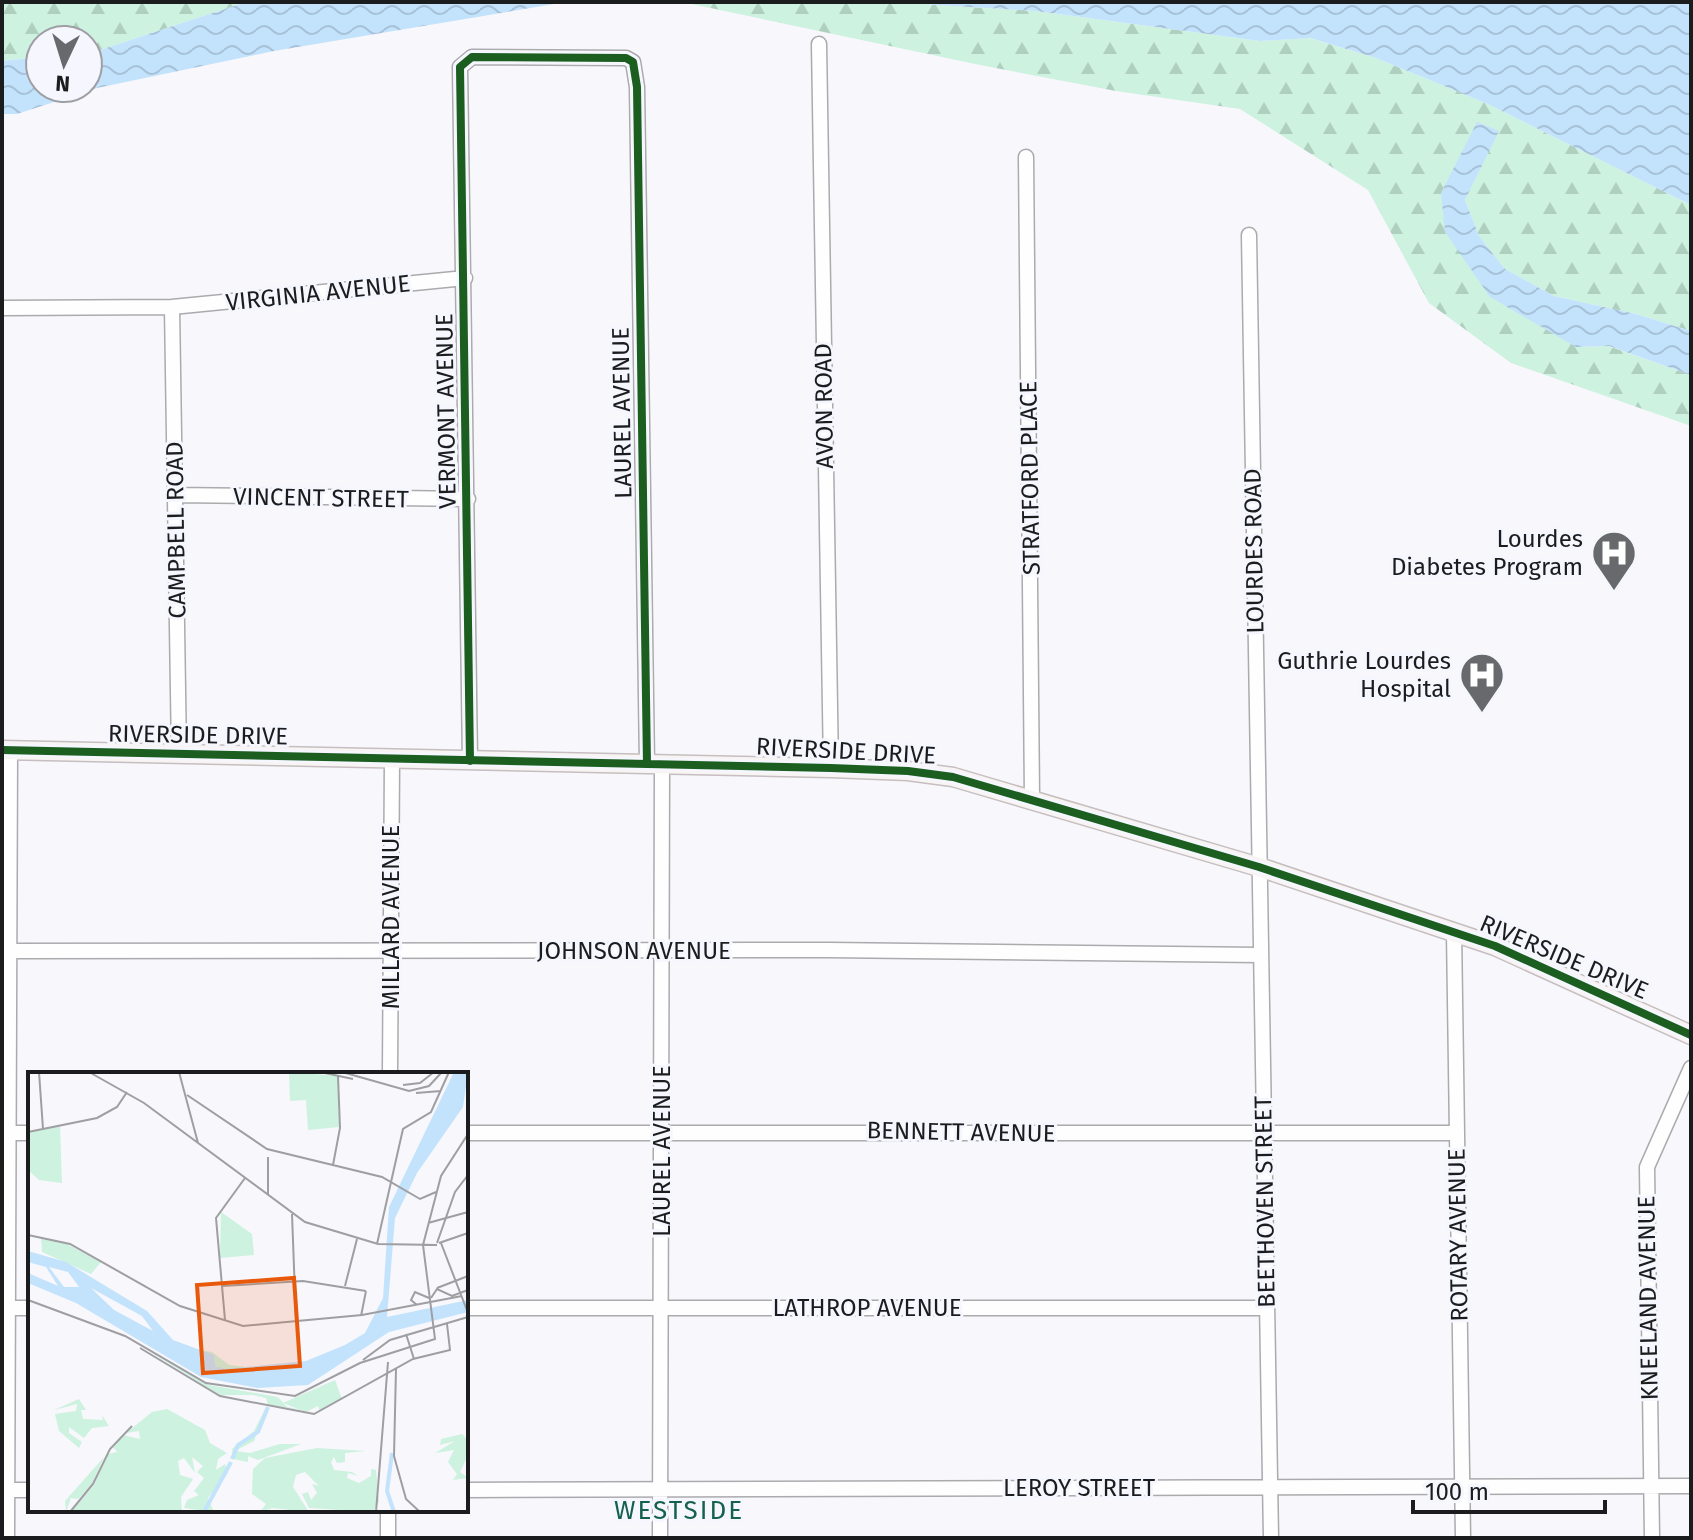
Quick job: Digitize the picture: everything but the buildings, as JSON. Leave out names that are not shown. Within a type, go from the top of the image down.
[{"type":"main road","name":"RIVERSIDE DRIVE","points":[[6,750],[831,768],[940,774],[1032,798],[1259,867],[1454,932],[1550,970],[1691,1035]]},
{"type":"street","name":"AVON ROAD","points":[[819,44],[831,768]]},
{"type":"street","name":"VERMONT AVENUE","points":[[470,761],[465,278],[459,78],[464,61],[472,57],[626,58],[633,62]]},
{"type":"street","name":"LAUREL AVENUE","points":[[633,62],[637,87],[654,764],[662,952],[660,1538]]},
{"type":"street","name":"STRATFORD PLACE","points":[[1026,157],[1032,798]]},
{"type":"street","name":"LOURDES ROAD","points":[[1249,235],[1259,867]]},
{"type":"street","name":"VIRGINIA AVENUE","points":[[2,308],[172,307],[465,278]]},
{"type":"street","name":"CAMPBELL ROAD","points":[[172,307],[179,754]]},
{"type":"street","name":"VINCENT STREET","points":[[175,495],[468,499]]},
{"type":"street","points":[[6,750],[4,1133],[7,1308],[4,1490],[7,1538]]},
{"type":"street","name":"MILLARD AVENUE","points":[[390,1072],[392,760]]},
{"type":"street","name":"BEETHOVEN STREET","points":[[1259,867],[1271,1538]]},
{"type":"street","name":"ROTARY AVENUE","points":[[1454,932],[1463,1538]]},
{"type":"street","name":"JOHNSON AVENUE","points":[[7,951],[1260,955]]},
{"type":"street","name":"KNEELAND AVENUE","points":[[1652,1538],[1647,1167],[1691,1068]]},
{"type":"street","points":[[4,1133],[28,1133]]},
{"type":"street","name":"BENNETT AVENUE","points":[[468,1133],[1456,1133]]},
{"type":"street","points":[[7,1308],[28,1308]]},
{"type":"street","name":"LATHROP AVENUE","points":[[468,1308],[1267,1308]]},
{"type":"street","name":"LEROY STREET","points":[[468,1490],[1691,1486]]},
{"type":"street","points":[[4,1490],[28,1490]]},
{"type":"street","points":[[388,1512],[388,1538]]},
{"type":"green space","points":[[2,2],[246,2],[104,49],[104,24],[24,24],[24,59],[2,61]]},
{"type":"green space","points":[[682,2],[889,2],[1036,11],[1260,41],[1309,38],[1376,58],[1488,104],[1691,205],[1691,331],[1636,314],[1554,296],[1505,269],[1479,236],[1465,200],[1498,130],[1445,232],[1576,347],[1608,346],[1691,375],[1691,426],[1511,363],[1429,303],[1368,190],[1240,109],[1116,91],[980,65]]},
{"type":"water","points":[[246,2],[566,2],[274,51],[104,87],[104,49]]},
{"type":"water","points":[[889,2],[1691,2],[1691,205],[1488,104],[1376,58],[1310,38],[1260,41],[1036,11]]},
{"type":"water","points":[[24,59],[24,104],[48,104],[17,114],[2,114],[2,61]]},
{"type":"water","points":[[1477,122],[1499,131],[1465,200],[1479,236],[1505,269],[1554,296],[1636,314],[1691,331],[1691,375],[1609,346],[1576,347],[1490,297],[1445,232],[1441,193]]},
{"type":"cycle path","points":[[470,761],[460,67],[472,57],[626,58],[633,62],[637,87],[647,764]]},
{"type":"cycle path","points":[[2,750],[831,768],[908,771],[953,777],[1259,867],[1495,946],[1691,1035]]},
{"type":"place","name":"Lourdes Diabetes Program","points":[[1614,592]]},
{"type":"place","name":"Guthrie Lourdes Hospital","points":[[1482,714]]},
{"type":"district","name":"WESTSIDE","points":[[679,1510]]}]
